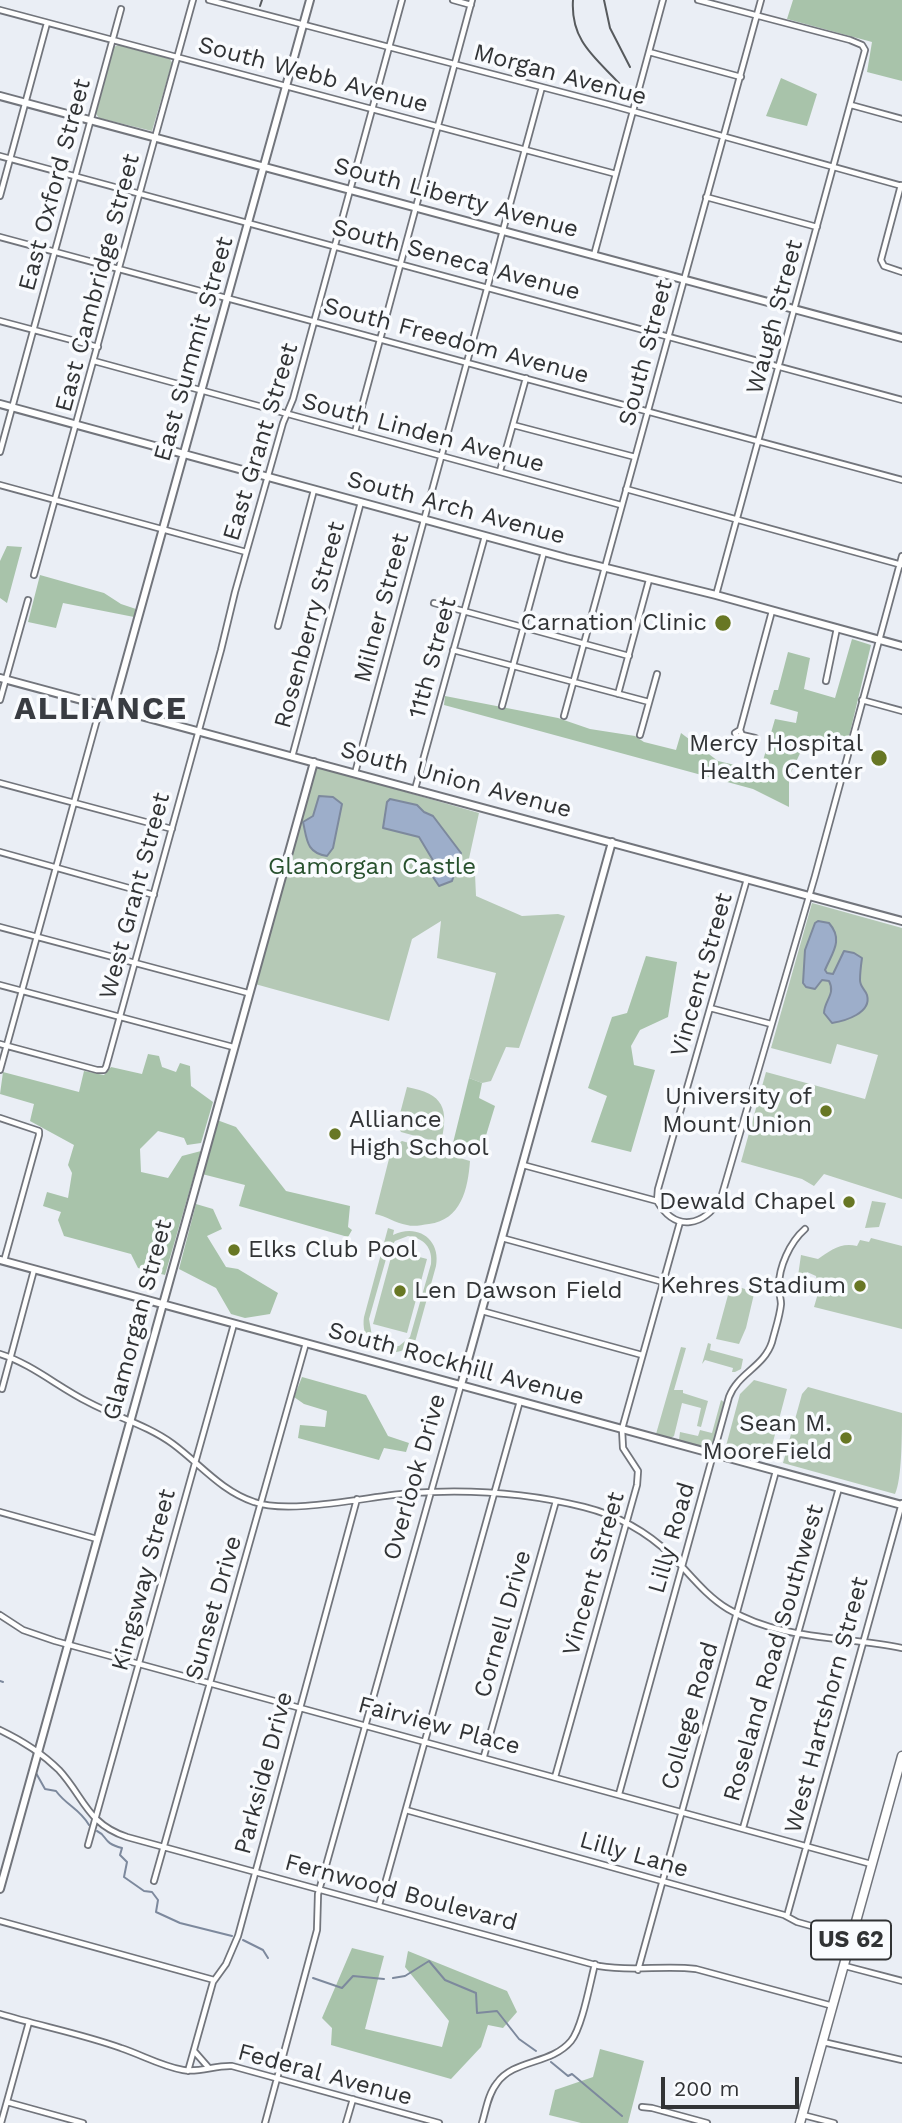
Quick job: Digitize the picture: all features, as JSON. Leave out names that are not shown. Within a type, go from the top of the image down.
[{"type":"highway","name":"US 62","points":[[802,2119],[902,1756]]},
{"type":"street","name":"East Cambridge Street","points":[[34,575],[193,0]]},
{"type":"street","name":"Morgan Avenue","points":[[209,0],[542,87],[902,186]]},
{"type":"street","name":"East Summit Street","points":[[113,708],[310,0]]},
{"type":"street","name":"East Grant Street","points":[[199,732],[246,552],[315,321],[402,0]]},
{"type":"street","points":[[355,432],[472,2],[453,0]]},
{"type":"street","points":[[594,255],[663,0]]},
{"type":"street","points":[[698,0],[757,16]]},
{"type":"street","name":"South Street","points":[[564,716],[761,0]]},
{"type":"street","name":"East Oxford Street","points":[[0,452],[121,9]]},
{"type":"street","name":"South Webb Avenue","points":[[0,10],[616,174]]},
{"type":"street","name":"Waugh Street","points":[[716,595],[865,53],[864,47],[850,40],[757,16]]},
{"type":"street","points":[[0,196],[47,23]]},
{"type":"street","points":[[649,52],[741,77]]},
{"type":"street","name":"Milner Street","points":[[355,773],[542,87]]},
{"type":"street","name":"South Liberty Avenue","points":[[0,96],[902,338]]},
{"type":"street","points":[[851,105],[902,119]]},
{"type":"street","name":"South Seneca Avenue","points":[[0,156],[902,400]]},
{"type":"street","points":[[902,186],[881,260],[884,266],[902,272]]},
{"type":"street","points":[[706,197],[817,227]]},
{"type":"street","name":"South Freedom Avenue","points":[[0,237],[902,480]]},
{"type":"street","points":[[0,321],[98,347]]},
{"type":"street","name":"South Linden Avenue","points":[[94,361],[621,505]]},
{"type":"street","points":[[500,471],[526,378]]},
{"type":"street","name":"South Arch Avenue","points":[[0,404],[902,646]]},
{"type":"street","points":[[513,425],[635,457]]},
{"type":"street","points":[[0,485],[246,552]]},
{"type":"street","points":[[626,489],[901,565]]},
{"type":"street","points":[[278,626],[314,490]]},
{"type":"street","name":"Rosenberry Street","points":[[292,757],[361,502]]},
{"type":"street","name":"11th Street","points":[[415,789],[485,536]]},
{"type":"street","points":[[502,706],[544,552]]},
{"type":"street","points":[[523,1165],[657,1201],[668,1214],[680,1222],[705,1217],[723,1195],[809,896],[902,556]]},
{"type":"street","points":[[618,694],[649,580]]},
{"type":"street","points":[[0,700],[3,679],[29,600]]},
{"type":"street","points":[[434,603],[629,656]]},
{"type":"street","points":[[755,738],[741,732],[772,611]]},
{"type":"street","points":[[826,681],[837,628]]},
{"type":"street","points":[[453,650],[649,702]]},
{"type":"street","points":[[640,734],[657,674]]},
{"type":"street","name":"South Union Avenue","points":[[3,679],[902,921]]},
{"type":"street","points":[[862,700],[902,710]]},
{"type":"street","points":[[0,1070],[101,705]]},
{"type":"street","name":"West Grant Street","points":[[7,1045],[104,1069],[199,732]]},
{"type":"street","name":"Glamorgan Street","points":[[0,1889],[314,762]]},
{"type":"street","points":[[0,783],[172,830]]},
{"type":"street","name":"Overlook Drive","points":[[265,2123],[317,1930],[317,1901],[320,1889],[612,842]]},
{"type":"street","points":[[0,852],[154,895]]},
{"type":"street","name":"Vincent Street","points":[[657,1201],[658,1189],[747,879]]},
{"type":"street","points":[[0,927],[248,993]]},
{"type":"street","points":[[0,985],[233,1048]]},
{"type":"street","points":[[710,1008],[771,1024]]},
{"type":"street","points":[[0,1044],[7,1045]]},
{"type":"street","points":[[0,1118],[39,1131],[39,1139],[2,1261]]},
{"type":"street","points":[[622,1429],[680,1222]]},
{"type":"street","name":"Lilly Road","points":[[619,1794],[732,1388],[741,1377],[762,1361],[771,1346],[780,1308],[779,1286],[785,1259],[794,1242],[805,1230]]},
{"type":"street","points":[[502,1238],[663,1282]]},
{"type":"street","name":"South Rockhill Avenue","points":[[2,1261],[902,1505]]},
{"type":"street","points":[[2,1389],[34,1270]]},
{"type":"street","points":[[482,1311],[642,1355]]},
{"type":"street","name":"Kingsway Street","points":[[88,1845],[234,1324]]},
{"type":"street","name":"Sunset Drive","points":[[154,1881],[306,1343]]},
{"type":"street","points":[[0,1354],[88,1402],[161,1436],[231,1492],[261,1505],[307,1505],[431,1492],[494,1493],[556,1501],[596,1510],[626,1523],[657,1543],[705,1592],[737,1614],[762,1625],[798,1634],[902,1648]]},
{"type":"street","points":[[379,1905],[520,1401]]},
{"type":"street","name":"Vincent Street","points":[[555,1777],[639,1474],[636,1465],[623,1448],[622,1429]]},
{"type":"street","name":"College Road","points":[[638,1970],[776,1471]]},
{"type":"street","name":"Roseland Road Southwest","points":[[743,1828],[839,1488]]},
{"type":"street","name":"Parkside Drive","points":[[188,2071],[214,1980],[236,1944],[357,1499]]},
{"type":"street","name":"Cornell Drive","points":[[484,1757],[556,1501]]},
{"type":"street","name":"West Hartshorn Street","points":[[788,1916],[902,1505]]},
{"type":"street","points":[[0,1512],[97,1539]]},
{"type":"street","name":"Fairview Place","points":[[0,1615],[29,1633],[872,1864]]},
{"type":"street","name":"Fernwood Boulevard","points":[[0,1730],[38,1752],[59,1770],[95,1820],[116,1834],[595,1964],[638,1970],[678,1967],[706,1970],[832,2006]]},
{"type":"street","name":"Lilly Lane","points":[[406,1811],[788,1916],[797,1922],[852,1937]]},
{"type":"street","points":[[0,1921],[214,1980]]},
{"type":"street","points":[[482,2123],[491,2092],[500,2078],[518,2068],[548,2059],[570,2043],[580,2020],[595,1964]]},
{"type":"street","points":[[844,1966],[902,1981]]},
{"type":"street","name":"Federal Avenue","points":[[0,2014],[114,2046],[151,2062],[188,2071],[232,2066],[439,2123]]},
{"type":"street","points":[[1,2123],[29,2022]]},
{"type":"street","points":[[823,2042],[902,2060]]},
{"type":"street","points":[[193,2051],[208,2067]]},
{"type":"street","points":[[346,2123],[352,2099]]},
{"type":"street","points":[[7,2102],[83,2123]]},
{"type":"street","points":[[642,2108],[652,2108],[707,2123]]},
{"type":"street","points":[[802,2119],[834,2123]]},
{"type":"green space","points":[[793,0],[902,0],[902,81],[867,72],[872,42],[787,19]]},
{"type":"green space","points":[[118,45],[170,59],[172,63],[152,131],[99,118],[96,114],[114,47]]},
{"type":"green space","points":[[781,78],[817,94],[807,126],[766,116]]},
{"type":"green space","points":[[7,546],[22,547],[7,603],[0,598],[0,561]]},
{"type":"green space","points":[[40,575],[104,593],[121,604],[136,609],[134,617],[63,603],[56,628],[28,622]]},
{"type":"green space","points":[[852,639],[871,645],[846,749],[808,736],[789,777],[789,807],[753,789],[444,705],[445,696],[558,718],[590,729],[635,736],[644,742],[676,750],[681,733],[718,761],[760,771],[775,719],[796,723],[798,712],[770,704],[774,690],[778,690],[788,652],[810,658],[804,689],[835,698]]},
{"type":"green space","name":"Glamorgan Castle","points":[[315,766],[479,813],[468,863],[475,874],[476,896],[522,916],[565,916],[519,1048],[506,1047],[491,1081],[482,1083],[469,1078],[496,973],[437,958],[441,921],[412,939],[389,1021],[255,984]]},
{"type":"green space","points":[[812,903],[902,928],[902,1199],[824,1174],[814,1186],[802,1179],[741,1162],[766,1072],[865,1099],[878,1055],[837,1044],[831,1064],[771,1048]]},
{"type":"green space","points":[[646,956],[677,962],[668,1017],[640,1030],[631,1046],[634,1065],[655,1070],[631,1152],[591,1142],[607,1096],[588,1088],[612,1017],[627,1013]]},
{"type":"green space","points":[[148,1054],[159,1056],[162,1067],[176,1072],[180,1063],[190,1066],[191,1086],[213,1102],[201,1143],[187,1145],[184,1138],[158,1131],[140,1149],[141,1172],[168,1178],[182,1156],[201,1151],[165,1275],[138,1268],[131,1254],[64,1236],[58,1220],[61,1212],[43,1206],[47,1192],[68,1198],[72,1173],[68,1165],[74,1145],[30,1121],[34,1104],[0,1094],[3,1072],[79,1092],[84,1071],[104,1075],[111,1067],[142,1074]]},
{"type":"green space","points":[[469,1078],[482,1083],[479,1098],[495,1106],[484,1142],[473,1143],[468,1156],[451,1151]]},
{"type":"green space","points":[[407,1087],[429,1094],[441,1104],[444,1120],[441,1143],[401,1132],[397,1125]]},
{"type":"green space","points":[[217,1120],[236,1127],[286,1191],[350,1206],[348,1227],[352,1230],[348,1237],[239,1206],[245,1185],[202,1174]]},
{"type":"green space","points":[[402,1141],[470,1161],[461,1202],[456,1210],[440,1221],[410,1226],[375,1214],[392,1147]]},
{"type":"green space","points":[[872,1201],[886,1203],[879,1227],[865,1228]]},
{"type":"green space","points":[[196,1204],[213,1209],[222,1229],[207,1236],[226,1267],[238,1269],[278,1293],[270,1314],[245,1318],[231,1314],[216,1288],[179,1269]]},
{"type":"green space","points":[[388,1228],[394,1230],[393,1235],[411,1231],[425,1236],[435,1248],[436,1266],[412,1353],[406,1349],[389,1352],[375,1347],[366,1335],[364,1317]],"holes":[[[408,1236],[414,1237],[429,1249],[431,1264],[410,1337],[399,1346],[385,1346],[372,1336],[369,1319],[388,1252],[395,1241]]]},
{"type":"green space","name":"Kehres Stadium","points":[[871,1238],[902,1246],[902,1329],[814,1307],[819,1290],[816,1276],[807,1272],[805,1278],[798,1276],[801,1255],[818,1259],[836,1248],[845,1245],[857,1246],[860,1240],[869,1242]]},
{"type":"green space","name":"Len Dawson Field","points":[[393,1250],[427,1259],[407,1333],[373,1324]]},
{"type":"green space","points":[[731,1284],[754,1294],[746,1328],[739,1344],[716,1339]]},
{"type":"green space","points":[[708,1343],[711,1344],[710,1350],[743,1359],[741,1369],[732,1372],[733,1368],[705,1360],[702,1364]]},
{"type":"green space","points":[[681,1347],[686,1348],[674,1390],[683,1390],[683,1393],[708,1401],[701,1427],[697,1426],[701,1408],[682,1403],[674,1436],[671,1438],[656,1434]]},
{"type":"green space","points":[[302,1377],[366,1395],[388,1436],[409,1443],[406,1452],[384,1448],[379,1460],[298,1438],[300,1425],[325,1427],[327,1411],[304,1404],[294,1397]]},
{"type":"green space","points":[[754,1380],[787,1389],[769,1457],[726,1446],[740,1394]]},
{"type":"green space","name":"Sean M. MooreField","points":[[808,1387],[902,1413],[902,1444],[895,1494],[783,1463],[802,1394]]},
{"type":"green space","points":[[721,1400],[724,1402],[712,1446],[709,1448],[679,1440],[680,1432],[698,1436],[700,1430],[712,1433]]},
{"type":"green space","points":[[352,1948],[384,1956],[365,2029],[442,2047],[449,2021],[405,1967],[408,1951],[507,1991],[517,2012],[503,2028],[488,2025],[481,2047],[451,2079],[331,2045],[332,2028],[322,2018]]},
{"type":"green space","points":[[600,2049],[644,2061],[628,2123],[581,2123],[549,2115],[555,2090],[593,2077]]},
{"type":"water","points":[[319,796],[333,797],[342,804],[333,848],[327,856],[311,848],[303,822],[313,816]]},
{"type":"water","points":[[390,799],[417,805],[433,816],[461,853],[452,881],[439,886],[433,877],[441,872],[441,868],[434,862],[419,837],[383,828],[387,802]]},
{"type":"water","points":[[818,921],[829,923],[836,935],[835,946],[825,970],[827,973],[833,974],[844,951],[862,958],[860,980],[867,995],[865,1007],[850,1018],[832,1023],[824,1013],[831,990],[829,981],[822,980],[815,989],[806,987],[803,983],[805,950]]},
{"type":"waterway","points":[[36,1773],[45,1789],[56,1791],[89,1825]]},
{"type":"waterway","points":[[97,1831],[108,1842],[122,1848],[120,1855],[127,1862],[124,1877],[144,1891],[152,1892],[158,1900],[156,1912],[180,1923],[232,1936]]},
{"type":"waterway","points":[[243,1940],[263,1950],[268,1958]]},
{"type":"waterway","points":[[393,1978],[405,1976],[429,1961],[445,1980],[476,1993],[477,2013],[497,2011],[519,2039],[536,2051]]},
{"type":"waterway","points":[[313,1978],[342,1988],[353,1976],[384,1979]]},
{"type":"waterway","points":[[551,2062],[568,2076],[572,2074],[622,2116]]},
{"type":"railway","points":[[260,6],[262,0]]},
{"type":"railway","points":[[573,0],[573,16],[582,41],[626,91]]},
{"type":"railway","points":[[604,0],[610,28],[630,67]]},
{"type":"place","name":"Carnation Clinic","points":[[723,623]]},
{"type":"place","name":"Mercy Hospital Health Center","points":[[879,758]]},
{"type":"place","name":"University of Mount Union","points":[[826,1111]]},
{"type":"place","name":"Alliance High School","points":[[335,1134]]},
{"type":"place","name":"Dewald Chapel","points":[[849,1202]]},
{"type":"place","name":"Elks Club Pool","points":[[234,1250]]},
{"type":"place","name":"Kehres Stadium","points":[[860,1286]]},
{"type":"place","name":"Len Dawson Field","points":[[400,1291]]},
{"type":"place","name":"Sean M. MooreField","points":[[846,1438]]},
{"type":"district","name":"ALLIANCE","points":[[101,710]]}]
